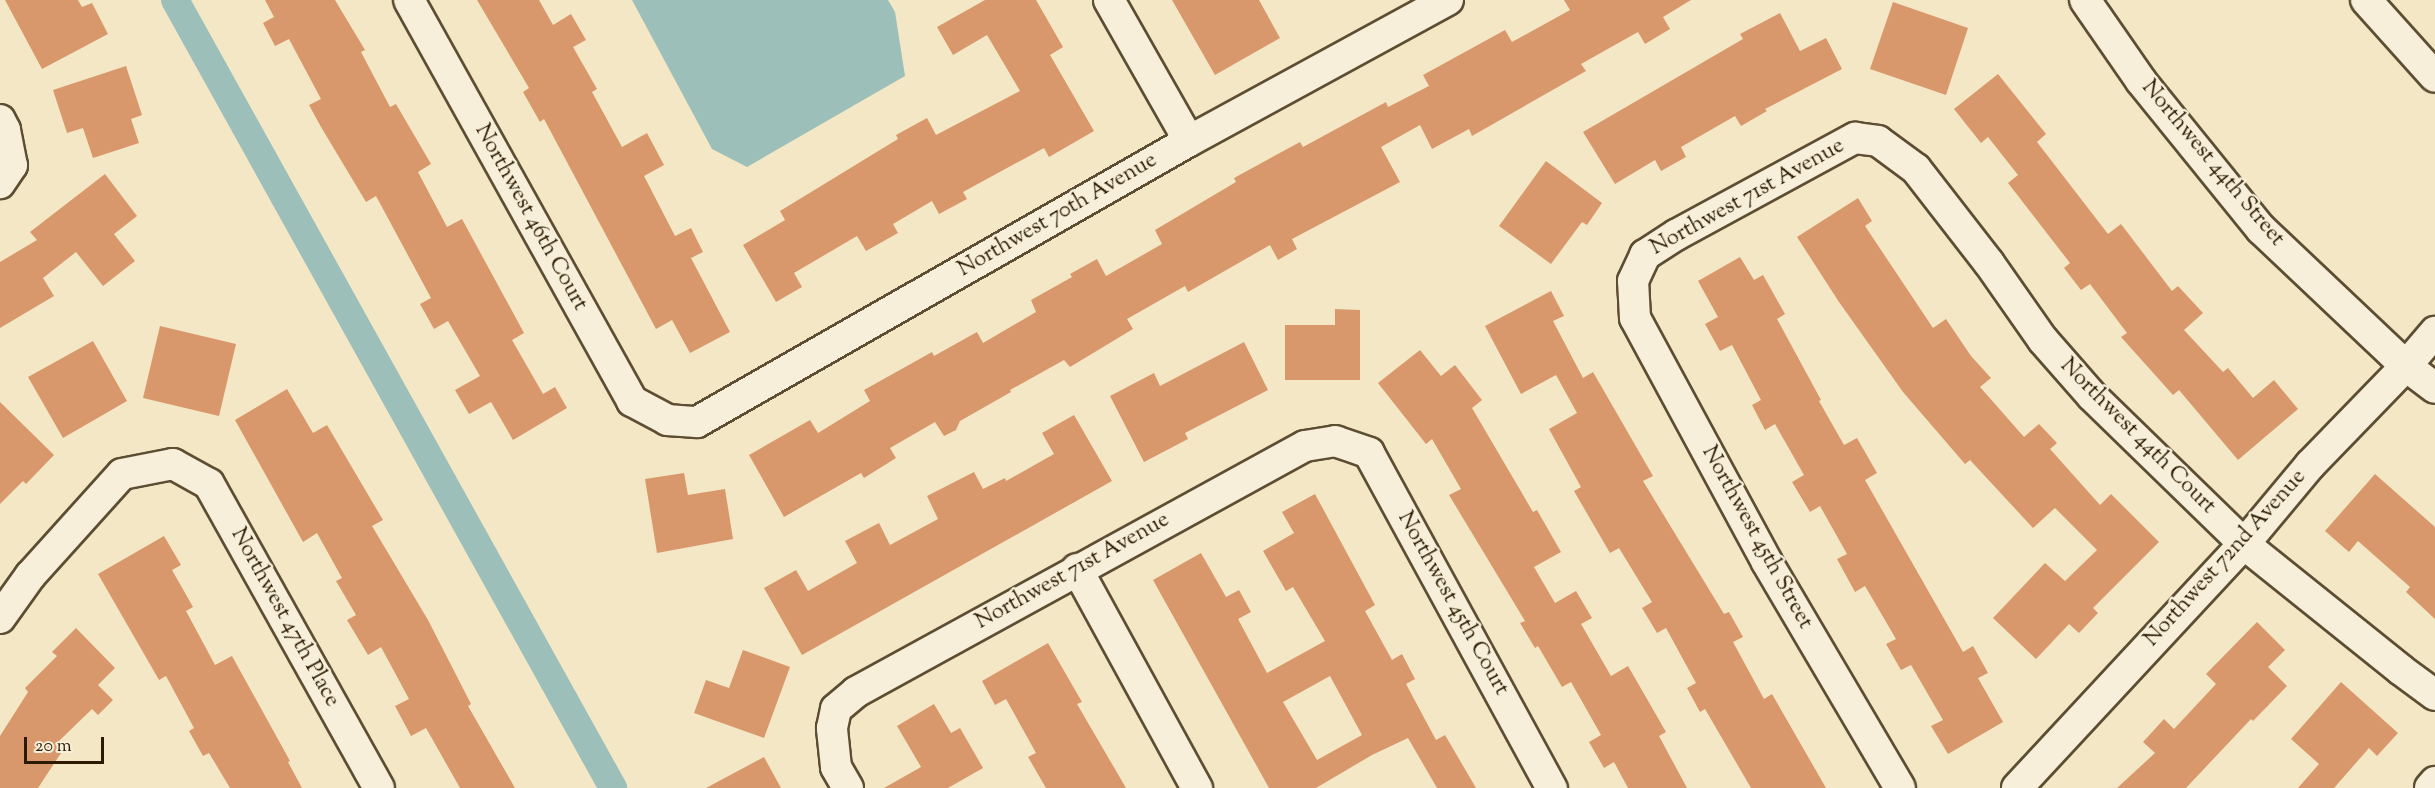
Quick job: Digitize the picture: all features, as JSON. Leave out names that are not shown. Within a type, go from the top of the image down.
[{"type":"street","name":"Northwest 46th Court","points":[[409,0],[632,401],[667,420]]},
{"type":"street","points":[[1109,0],[1189,141]]},
{"type":"street","name":"Northwest 70th Avenue","points":[[667,420],[697,422],[1189,141],[1448,0]]},
{"type":"street","name":"Northwest 44th Street","points":[[2085,0],[2141,81],[2261,229],[2406,366],[2435,388]]},
{"type":"street","points":[[2377,3],[2435,77]]},
{"type":"street","points":[[0,120],[5,130],[6,174]]},
{"type":"street","name":"Northwest 71st Avenue","points":[[1633,281],[1645,255],[1676,235],[1855,138],[1878,141]]},
{"type":"street","name":"Northwest 44th Court","points":[[1878,141],[1916,168],[1989,263],[2043,340],[2092,396],[2244,544],[2435,694]]},
{"type":"street","name":"Northwest 45th Street","points":[[1633,281],[1635,318],[1767,562],[1900,788]]},
{"type":"street","name":"Northwest 72nd Avenue","points":[[2017,788],[2244,544],[2310,465],[2406,366],[2435,332]]},
{"type":"street","name":"Northwest 71st Avenue","points":[[848,788],[836,768],[832,728],[836,709],[856,692],[1305,446],[1335,441]]},
{"type":"street","name":"Northwest 45th Court","points":[[1335,441],[1369,453],[1552,788]]},
{"type":"street","name":"Northwest 47th Place","points":[[0,618],[30,576],[122,474],[173,464],[209,484],[379,788]]},
{"type":"street","points":[[1077,569],[1197,788]]},
{"type":"street","points":[[2430,788],[2435,782]]},
{"type":"water","points":[[632,0],[888,0],[895,12],[905,76],[747,167],[712,149]]},
{"type":"building","points":[[5,0],[78,0],[82,7],[92,3],[108,34],[42,69]]},
{"type":"building","points":[[265,0],[335,0],[365,50],[361,52],[390,107],[396,104],[431,164],[418,172],[447,227],[462,219],[524,333],[512,340],[543,394],[555,387],[567,408],[513,440],[491,402],[469,414],[455,390],[480,376],[448,321],[434,329],[420,304],[431,298],[376,196],[366,202],[309,105],[321,99],[289,39],[275,46],[263,23],[274,17]]},
{"type":"building","points":[[477,0],[539,0],[553,25],[571,14],[586,40],[573,47],[597,89],[592,92],[622,147],[647,133],[664,165],[644,176],[675,236],[691,228],[703,252],[691,258],[730,332],[690,353],[672,320],[656,329],[544,119],[540,122],[523,92],[529,88]]},
{"type":"building","points":[[985,0],[1036,0],[1063,47],[1050,55],[1094,131],[1049,157],[1044,148],[963,192],[967,199],[939,214],[932,201],[893,224],[898,233],[866,251],[857,236],[794,273],[802,287],[776,302],[743,245],[785,220],[780,211],[898,139],[896,135],[927,118],[936,135],[1020,91],[987,35],[953,55],[937,27]]},
{"type":"building","points":[[1172,0],[1259,0],[1280,38],[1215,75]]},
{"type":"building","points":[[1564,0],[1691,0],[1663,17],[1670,29],[1645,44],[1638,32],[1581,64],[1586,71],[1472,136],[1469,129],[1432,149],[1420,125],[1381,147],[1400,182],[1292,239],[1297,249],[1278,260],[1270,245],[1188,292],[1185,286],[1127,319],[1133,329],[1070,367],[1064,360],[960,421],[956,430],[944,436],[935,422],[890,448],[896,458],[864,478],[861,473],[784,517],[749,455],[810,420],[818,433],[870,401],[864,390],[932,352],[934,356],[977,332],[983,343],[1036,312],[1031,300],[1072,277],[1070,274],[1097,259],[1106,276],[1162,244],[1155,230],[1236,182],[1234,178],[1300,142],[1303,147],[1386,102],[1388,107],[1429,86],[1423,75],[1505,30],[1512,42],[1570,10]]},
{"type":"building","points":[[1893,2],[1968,28],[1946,95],[1870,69]]},
{"type":"building","points":[[1780,13],[1800,51],[1826,38],[1842,69],[1765,109],[1767,111],[1741,126],[1735,116],[1681,147],[1686,157],[1661,171],[1655,160],[1615,184],[1583,132],[1743,39],[1740,34]]},
{"type":"building","points":[[126,66],[142,115],[131,119],[139,143],[93,158],[83,128],[67,133],[53,90]]},
{"type":"building","points":[[1998,74],[2046,134],[2037,142],[2108,234],[2121,224],[2172,291],[2178,286],[2203,313],[2184,330],[2223,372],[2228,368],[2253,398],[2274,380],[2298,409],[2238,460],[2179,390],[2173,395],[2121,337],[2127,333],[2090,284],[2081,290],[2064,268],[2070,263],[2008,183],[2018,175],[1988,137],[1981,143],[1954,109]]},
{"type":"building","points":[[1546,161],[1602,203],[1587,225],[1582,222],[1551,264],[1499,226]]},
{"type":"building","points":[[105,174],[137,216],[114,234],[135,261],[103,286],[76,252],[43,278],[54,296],[0,328],[0,262],[37,240],[30,232]]},
{"type":"building","points":[[1858,198],[1872,221],[1865,226],[1933,328],[1946,319],[1971,356],[1991,378],[1980,387],[2024,437],[2039,424],[2057,443],[2050,449],[2100,505],[2111,494],[2159,542],[2093,608],[2098,613],[2079,633],[2069,624],[2036,659],[1993,618],[2045,563],[2065,581],[2097,550],[2055,508],[2033,528],[1970,460],[1965,464],[1903,392],[1839,302],[1797,237]]},
{"type":"building","points":[[1740,257],[1754,280],[1763,275],[1785,314],[1777,319],[1844,445],[1857,438],[1877,473],[1865,480],[1963,652],[1973,646],[1988,673],[1978,678],[2003,722],[1948,754],[1931,726],[1943,720],[1911,665],[1901,670],[1886,644],[1896,639],[1865,586],[1855,592],[1837,559],[1847,554],[1820,506],[1810,512],[1792,482],[1804,475],[1775,424],[1765,430],[1752,405],[1761,400],[1732,345],[1720,351],[1705,324],[1718,317],[1698,281]]},
{"type":"building","points":[[1551,291],[1564,316],[1553,321],[1583,378],[1593,372],[1653,476],[1643,481],[1724,614],[1729,612],[1743,637],[1733,642],[1764,699],[1772,694],[1826,788],[1751,788],[1705,709],[1700,712],[1687,688],[1696,683],[1666,628],[1657,633],[1642,608],[1652,602],[1619,548],[1610,553],[1574,491],[1581,487],[1549,429],[1577,413],[1556,375],[1521,394],[1485,326]]},
{"type":"building","points":[[1335,309],[1360,310],[1360,380],[1285,380],[1285,325],[1335,325]]},
{"type":"building","points":[[160,326],[236,344],[219,416],[143,398]]},
{"type":"building","points":[[93,341],[127,401],[63,438],[28,377]]},
{"type":"building","points":[[1244,342],[1268,390],[1185,433],[1188,439],[1144,462],[1110,396],[1154,373],[1160,386]]},
{"type":"building","points":[[1420,350],[1441,376],[1455,365],[1482,400],[1472,408],[1533,512],[1537,510],[1561,552],[1534,567],[1555,603],[1576,591],[1592,618],[1581,624],[1611,676],[1628,666],[1666,732],[1659,736],[1687,788],[1628,788],[1614,762],[1604,768],[1589,742],[1601,735],[1571,682],[1562,687],[1538,646],[1535,648],[1520,623],[1525,621],[1449,495],[1461,489],[1432,439],[1426,444],[1378,383]]},
{"type":"building","points":[[287,389],[313,433],[327,425],[383,520],[372,526],[428,620],[471,704],[468,706],[515,788],[460,788],[426,728],[411,736],[395,706],[409,699],[381,647],[368,655],[347,620],[356,615],[336,581],[342,578],[317,533],[303,542],[235,420]]},
{"type":"building","points":[[0,402],[54,455],[26,484],[23,481],[0,504]]},
{"type":"building","points":[[1074,415],[1112,481],[802,655],[764,588],[796,570],[808,591],[857,563],[845,541],[879,523],[890,545],[938,519],[927,496],[974,472],[983,489],[1005,478],[1006,481],[1054,454],[1042,433]]},
{"type":"building","points":[[684,473],[688,495],[725,489],[733,539],[657,553],[645,479]]},
{"type":"building","points":[[2375,474],[2435,527],[2435,619],[2406,592],[2410,587],[2358,541],[2349,552],[2325,531]]},
{"type":"building","points":[[1315,494],[1375,605],[1365,611],[1392,660],[1402,654],[1415,679],[1406,684],[1436,740],[1445,735],[1476,788],[1437,788],[1408,738],[1372,755],[1316,788],[1269,788],[1153,580],[1201,553],[1226,597],[1239,590],[1251,612],[1238,619],[1267,673],[1325,641],[1293,587],[1286,591],[1263,551],[1294,533],[1282,512]],"holes":[[[1330,676],[1362,735],[1317,760],[1283,702]]]},
{"type":"building","points":[[164,536],[181,565],[172,570],[193,607],[186,611],[215,665],[232,656],[290,761],[288,762],[302,788],[230,788],[209,753],[203,756],[189,731],[194,728],[166,676],[159,680],[98,574]]},
{"type":"building","points":[[2257,622],[2285,650],[2268,667],[2287,686],[2253,721],[2251,719],[2186,788],[2117,788],[2155,753],[2143,742],[2164,719],[2174,729],[2216,684],[2206,674]]},
{"type":"building","points":[[76,628],[115,668],[98,685],[113,700],[98,715],[92,709],[58,742],[65,747],[38,788],[0,788],[0,736],[28,692],[25,688],[57,656],[52,652]]},
{"type":"building","points":[[1048,643],[1082,702],[1077,704],[1126,788],[1046,788],[1028,757],[1036,753],[1006,699],[995,705],[982,681]]},
{"type":"building","points":[[743,650],[790,667],[764,738],[694,713],[706,680],[729,688]]},
{"type":"building","points":[[2341,682],[2398,733],[2377,756],[2369,748],[2334,788],[2298,788],[2319,764],[2291,739]]},
{"type":"building","points":[[934,704],[951,733],[960,728],[983,768],[948,788],[884,788],[921,767],[897,726]]},
{"type":"building","points":[[764,757],[781,788],[706,788]]},
{"type":"waterway","points":[[175,0],[613,788]]}]
